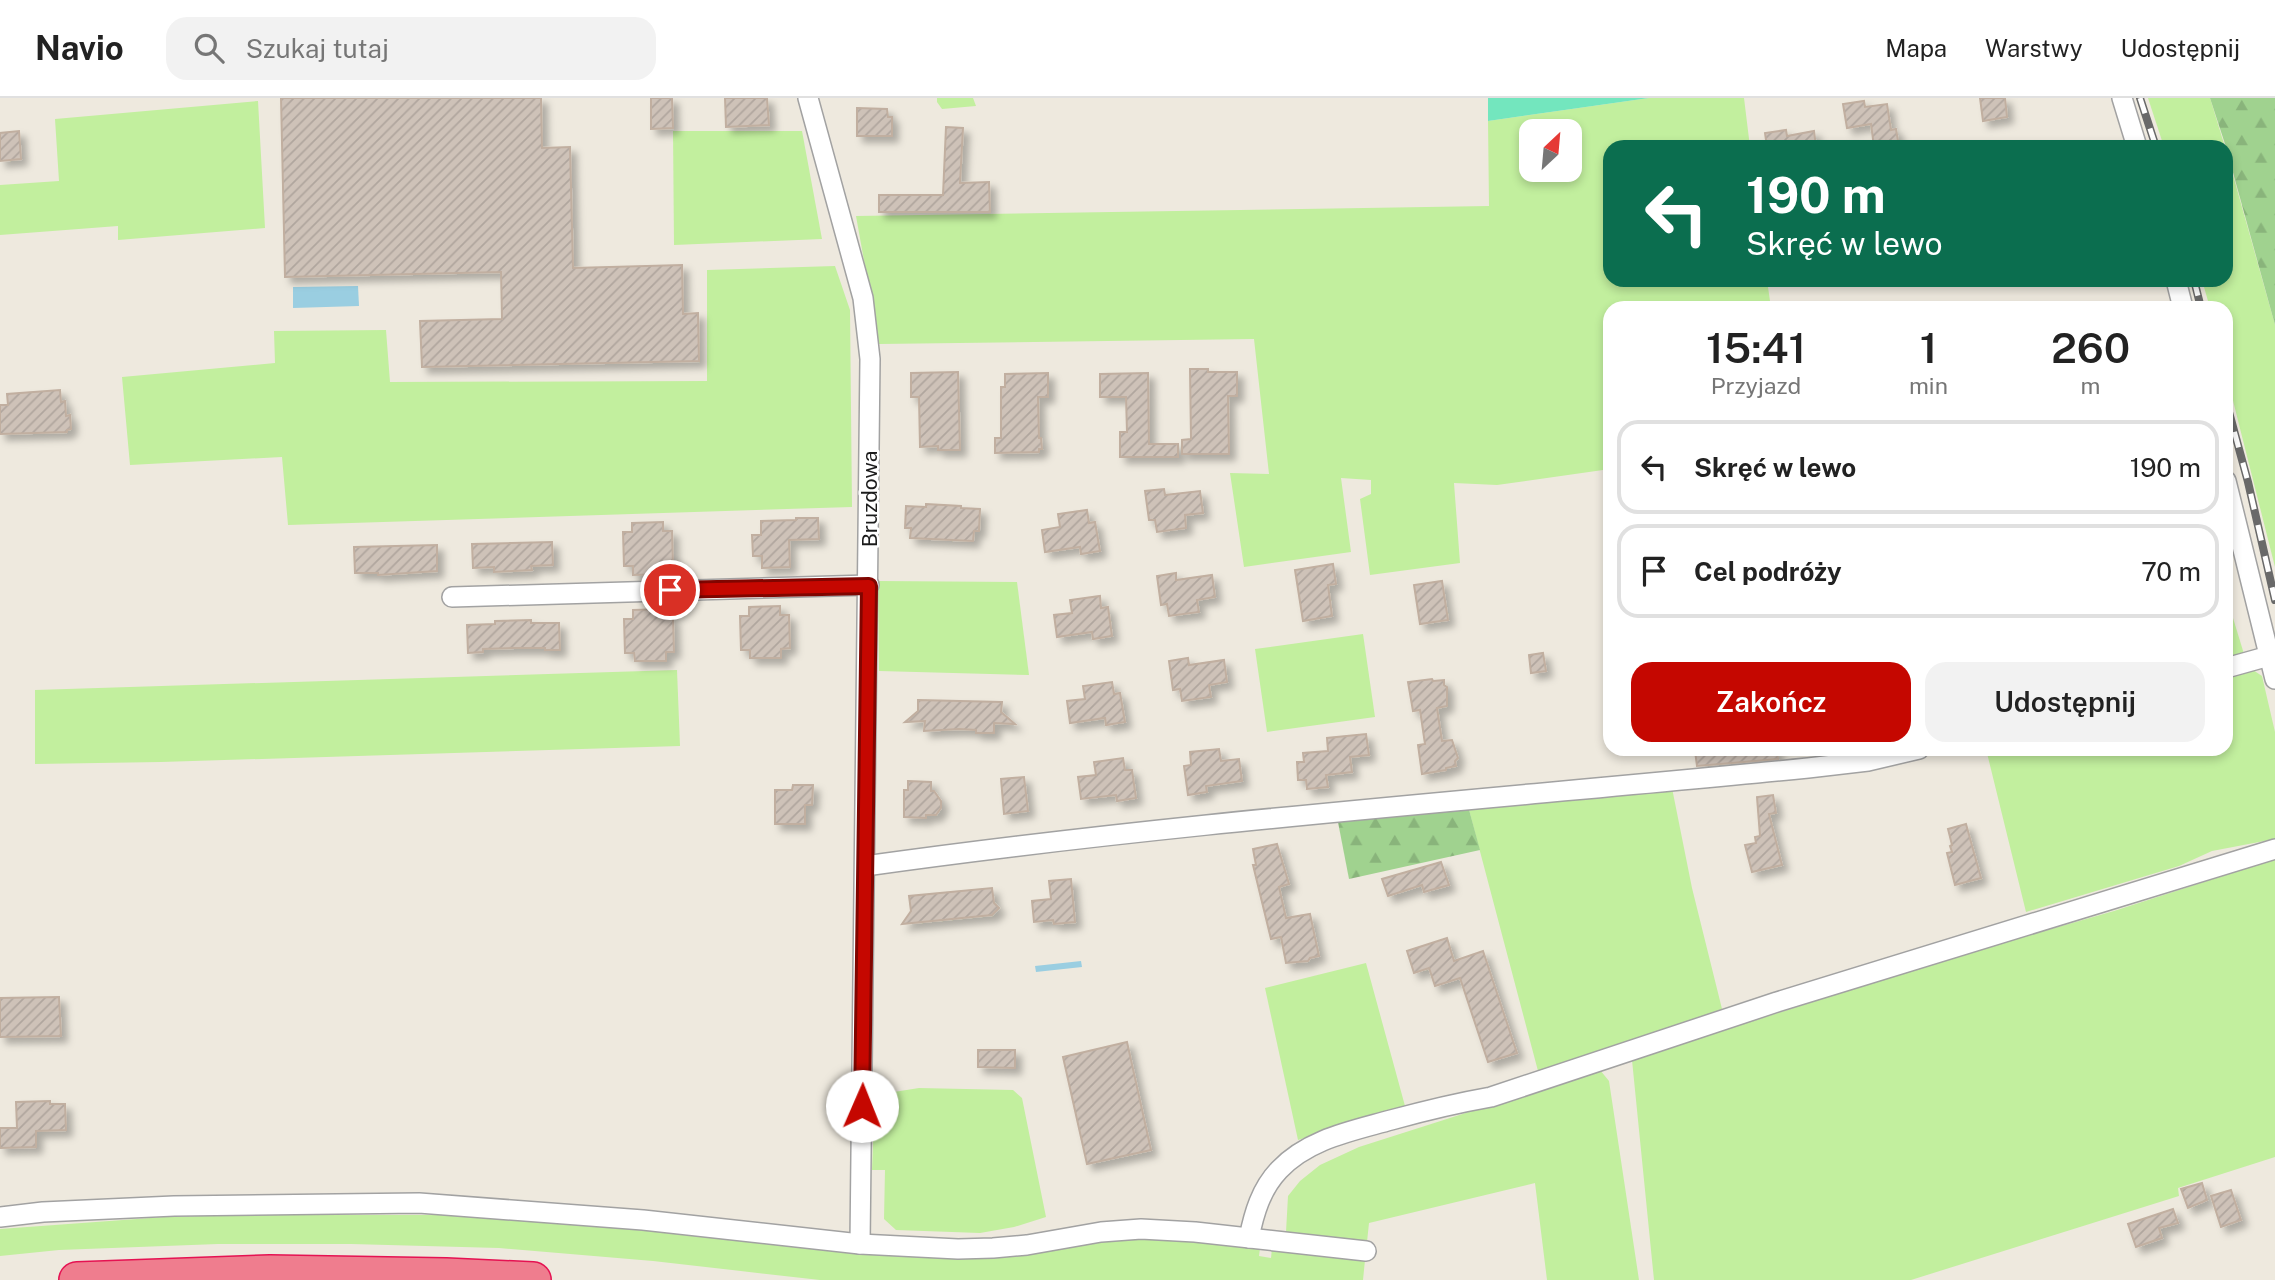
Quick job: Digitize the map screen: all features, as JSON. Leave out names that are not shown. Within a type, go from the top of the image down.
[{"type":"highway","points":[[77,1280],[270,1273],[533,1280]]},
{"type":"street","name":"Bruzdowa","points":[[808,98],[863,298],[869,330],[869,586],[860,1244]]},
{"type":"street","points":[[2122,98],[2135,140]]},
{"type":"street","points":[[2233,509],[2275,680]]},
{"type":"street","points":[[452,597],[869,586]]},
{"type":"street","points":[[2233,666],[2269,656]]},
{"type":"street","points":[[865,866],[1168,828],[1808,768],[1889,756]]},
{"type":"street","points":[[1249,1238],[1259,1199],[1266,1185],[1291,1158],[1314,1144],[1453,1104],[1491,1097],[1777,1002],[2275,849]]},
{"type":"street","points":[[0,1217],[43,1212],[174,1206],[419,1203],[643,1220],[860,1244],[958,1249],[1027,1245],[1101,1232],[1141,1229],[1195,1232],[1366,1251]]},
{"type":"green space","points":[[937,98],[973,98],[976,106],[942,109]]},
{"type":"green space","points":[[1488,98],[1649,98],[1488,121]]},
{"type":"green space","points":[[1649,98],[1744,98],[1749,140],[1603,140],[1603,287],[1768,287],[1770,301],[1603,301],[1603,470],[1497,485],[1454,483],[1460,563],[1370,575],[1360,499],[1371,494],[1371,480],[1341,478],[1351,552],[1244,567],[1230,473],[1269,474],[1254,339],[879,344],[856,216],[1489,206],[1488,121]]},
{"type":"green space","points":[[2148,98],[2210,98],[2223,140],[2162,140]]},
{"type":"green space","points":[[2210,98],[2275,98],[2275,325],[2233,172],[2233,140],[2224,140]]},
{"type":"green space","points":[[258,101],[265,228],[118,240],[118,226],[0,235],[0,185],[59,181],[55,119]]},
{"type":"green space","points":[[673,131],[802,131],[822,239],[674,245]]},
{"type":"green space","points":[[2233,175],[2275,325],[2275,567],[2233,401],[2233,301],[2208,301],[2204,287],[2233,287]]},
{"type":"green space","points":[[835,266],[850,310],[852,507],[288,525],[282,457],[130,465],[122,377],[275,363],[274,331],[386,330],[390,382],[707,381],[707,270]]},
{"type":"green space","points":[[878,581],[1017,582],[1029,675],[879,671]]},
{"type":"green space","points":[[2233,618],[2244,654],[2233,656]]},
{"type":"green space","points":[[1363,634],[1375,717],[1267,732],[1255,649]]},
{"type":"green space","points":[[2250,668],[2262,676],[2275,732],[2275,839],[2212,851],[2179,866],[2026,912],[1988,756],[2233,756],[2233,673]]},
{"type":"green space","points":[[677,670],[680,746],[35,764],[35,690]]},
{"type":"green space","points":[[1672,788],[1692,888],[1723,1013],[1538,1071],[1468,806]]},
{"type":"green space","points":[[1468,806],[1480,850],[1349,879],[1337,817]]},
{"type":"green space","points":[[2275,859],[2275,1157],[2178,1188],[2179,1196],[1911,1280],[1654,1280],[1632,1060],[1930,964],[2114,911]]},
{"type":"green space","points":[[1366,963],[1405,1106],[1298,1140],[1265,988]]},
{"type":"green space","points":[[1600,1070],[1609,1081],[1639,1280],[1547,1280],[1535,1183],[1369,1223],[1367,1242],[1286,1232],[1288,1196],[1300,1181],[1320,1165],[1359,1147]]},
{"type":"green space","points":[[919,1088],[1013,1090],[1022,1098],[1046,1217],[1014,1227],[980,1233],[896,1230],[884,1219],[885,1170],[872,1170],[875,1095]]},
{"type":"green space","points":[[465,1215],[600,1224],[845,1250],[1130,1237],[1260,1248],[1259,1256],[1271,1258],[1272,1248],[1365,1260],[1363,1280],[820,1280],[653,1261],[499,1248],[218,1244],[59,1250],[0,1256],[0,1229],[164,1217]]},
{"type":"water","points":[[358,286],[359,306],[293,308],[293,287]]},
{"type":"water","points":[[1081,961],[1082,967],[1036,972],[1035,966]]},
{"type":"building","points":[[281,98],[541,98],[542,148],[570,147],[573,268],[682,265],[683,314],[698,313],[699,361],[422,367],[420,321],[502,319],[501,272],[285,277]]},
{"type":"building","points":[[651,98],[672,98],[673,128],[651,129]]},
{"type":"building","points":[[725,98],[767,98],[769,125],[726,127]]},
{"type":"building","points":[[1980,98],[2005,98],[2007,117],[1983,121]]},
{"type":"building","points":[[1864,101],[1865,107],[1887,104],[1891,130],[1896,129],[1898,140],[1873,140],[1871,124],[1847,128],[1843,104]]},
{"type":"building","points":[[857,108],[887,109],[888,117],[892,117],[892,136],[857,136]]},
{"type":"building","points":[[946,127],[963,128],[960,183],[989,182],[990,212],[879,212],[879,195],[943,195]]},
{"type":"building","points":[[1786,130],[1787,136],[1814,131],[1815,140],[1766,140],[1765,133]]},
{"type":"building","points":[[19,131],[21,159],[0,161],[0,133]]},
{"type":"building","points":[[1190,369],[1237,372],[1237,396],[1228,396],[1229,454],[1182,454],[1182,440],[1191,439]]},
{"type":"building","points":[[958,372],[960,450],[938,450],[938,446],[920,447],[919,397],[911,397],[911,373]]},
{"type":"building","points":[[1048,373],[1048,397],[1038,397],[1039,438],[1042,449],[1039,449],[1039,452],[995,453],[995,438],[1001,438],[1001,387],[1005,387],[1005,374]]},
{"type":"building","points":[[1148,373],[1149,444],[1178,444],[1178,457],[1120,457],[1120,432],[1127,432],[1126,397],[1100,397],[1100,374]]},
{"type":"building","points":[[60,390],[61,402],[65,401],[66,416],[70,415],[71,429],[67,432],[0,434],[0,405],[8,405],[7,394]]},
{"type":"building","points":[[1164,489],[1165,495],[1200,491],[1203,513],[1185,515],[1186,528],[1157,532],[1155,520],[1149,520],[1145,491]]},
{"type":"building","points":[[926,504],[980,509],[979,531],[974,531],[973,541],[910,538],[911,528],[905,528],[906,506],[926,507]]},
{"type":"building","points":[[1087,510],[1089,523],[1095,522],[1100,551],[1081,554],[1080,547],[1045,552],[1042,530],[1060,527],[1058,514]]},
{"type":"building","points":[[818,518],[819,539],[789,540],[790,567],[762,568],[762,556],[753,556],[752,535],[761,535],[761,521]]},
{"type":"building","points":[[663,522],[663,531],[672,531],[673,565],[664,565],[665,574],[633,575],[633,566],[624,566],[623,532],[632,532],[632,523]]},
{"type":"building","points":[[552,542],[553,565],[531,566],[532,570],[494,572],[494,567],[473,568],[472,544]]},
{"type":"building","points":[[437,545],[437,571],[378,575],[355,573],[354,547]]},
{"type":"building","points":[[1333,564],[1336,584],[1328,585],[1332,616],[1303,621],[1295,570]]},
{"type":"building","points":[[1176,573],[1176,580],[1212,575],[1215,597],[1197,600],[1199,612],[1169,616],[1167,604],[1161,605],[1157,576]]},
{"type":"building","points":[[1442,581],[1448,620],[1420,624],[1414,585]]},
{"type":"building","points":[[1100,596],[1101,608],[1108,607],[1112,636],[1093,639],[1092,632],[1057,637],[1054,615],[1072,613],[1070,600]]},
{"type":"building","points":[[780,606],[780,615],[789,615],[790,648],[781,649],[781,658],[750,658],[750,650],[741,650],[740,616],[749,616],[749,607]]},
{"type":"building","points":[[664,609],[665,618],[673,618],[674,652],[666,652],[666,661],[635,661],[634,653],[625,653],[624,619],[633,619],[633,610]]},
{"type":"building","points":[[531,620],[531,623],[559,623],[560,650],[483,649],[483,652],[468,653],[467,625]]},
{"type":"building","points":[[1543,653],[1546,671],[1531,673],[1529,655]]},
{"type":"building","points":[[1188,658],[1189,665],[1224,660],[1227,682],[1209,685],[1211,697],[1182,701],[1180,689],[1173,690],[1169,661]]},
{"type":"building","points":[[1444,680],[1447,687],[1447,706],[1437,708],[1442,741],[1452,740],[1458,758],[1455,761],[1456,766],[1422,774],[1418,745],[1425,744],[1420,710],[1413,711],[1408,682]]},
{"type":"building","points":[[1112,682],[1114,694],[1120,693],[1125,722],[1106,725],[1105,718],[1070,723],[1067,701],[1085,699],[1083,686]]},
{"type":"building","points":[[918,700],[1002,702],[1001,712],[1015,724],[994,723],[994,733],[959,729],[924,731],[925,721],[905,722],[918,711]]},
{"type":"building","points":[[1366,734],[1369,755],[1350,757],[1352,772],[1326,775],[1328,787],[1307,789],[1306,780],[1298,780],[1297,762],[1304,762],[1303,753],[1328,751],[1327,738]]},
{"type":"building","points":[[1219,749],[1221,761],[1239,759],[1242,781],[1206,786],[1207,792],[1188,795],[1184,766],[1191,765],[1190,752]]},
{"type":"building","points":[[1696,756],[1778,756],[1778,759],[1697,766]]},
{"type":"building","points":[[1123,758],[1125,770],[1132,770],[1136,798],[1117,801],[1116,795],[1081,799],[1078,777],[1096,775],[1094,762]]},
{"type":"building","points":[[1024,777],[1028,811],[1004,814],[1001,779]]},
{"type":"building","points":[[908,781],[931,782],[931,791],[934,791],[941,801],[941,808],[936,815],[926,815],[926,818],[904,817],[904,790],[908,790]]},
{"type":"building","points":[[793,785],[813,785],[812,805],[805,805],[805,824],[775,824],[775,790],[792,790]]},
{"type":"building","points":[[1773,795],[1776,813],[1769,814],[1782,865],[1752,872],[1745,845],[1756,843],[1755,837],[1760,836],[1757,797]]},
{"type":"building","points":[[1966,824],[1981,878],[1955,885],[1947,853],[1952,852],[1948,829]]},
{"type":"building","points":[[1277,844],[1289,884],[1279,887],[1286,918],[1310,914],[1319,956],[1308,961],[1286,963],[1281,937],[1271,939],[1253,865],[1256,865],[1253,849]]},
{"type":"building","points":[[1441,862],[1449,885],[1424,892],[1422,885],[1388,896],[1382,879]]},
{"type":"building","points":[[1071,879],[1075,922],[1034,922],[1032,901],[1051,899],[1049,881]]},
{"type":"building","points":[[992,888],[994,903],[999,908],[992,915],[902,924],[911,911],[909,896]]},
{"type":"building","points":[[1447,938],[1454,961],[1483,951],[1517,1053],[1488,1062],[1460,978],[1435,986],[1429,968],[1414,973],[1407,951]]},
{"type":"building","points":[[59,997],[61,1036],[0,1037],[0,998]]},
{"type":"building","points":[[1127,1042],[1151,1150],[1087,1164],[1063,1057]]},
{"type":"building","points":[[978,1050],[1015,1050],[1015,1068],[978,1067]]},
{"type":"building","points":[[50,1101],[50,1104],[65,1104],[66,1130],[36,1131],[36,1147],[0,1148],[0,1128],[17,1128],[16,1102]]},
{"type":"building","points":[[2202,1183],[2207,1200],[2188,1208],[2181,1189]]},
{"type":"building","points":[[2231,1190],[2241,1220],[2221,1227],[2211,1196]]},
{"type":"building","points":[[2173,1209],[2178,1223],[2159,1228],[2162,1238],[2136,1247],[2128,1224]]},
{"type":"railway","points":[[2140,98],[2154,140]]},
{"type":"railway","points":[[2196,287],[2199,301]]},
{"type":"railway","points":[[2233,427],[2275,600]]},
{"type":"route","points":[[670,590],[869,586],[862,1106]]}]
